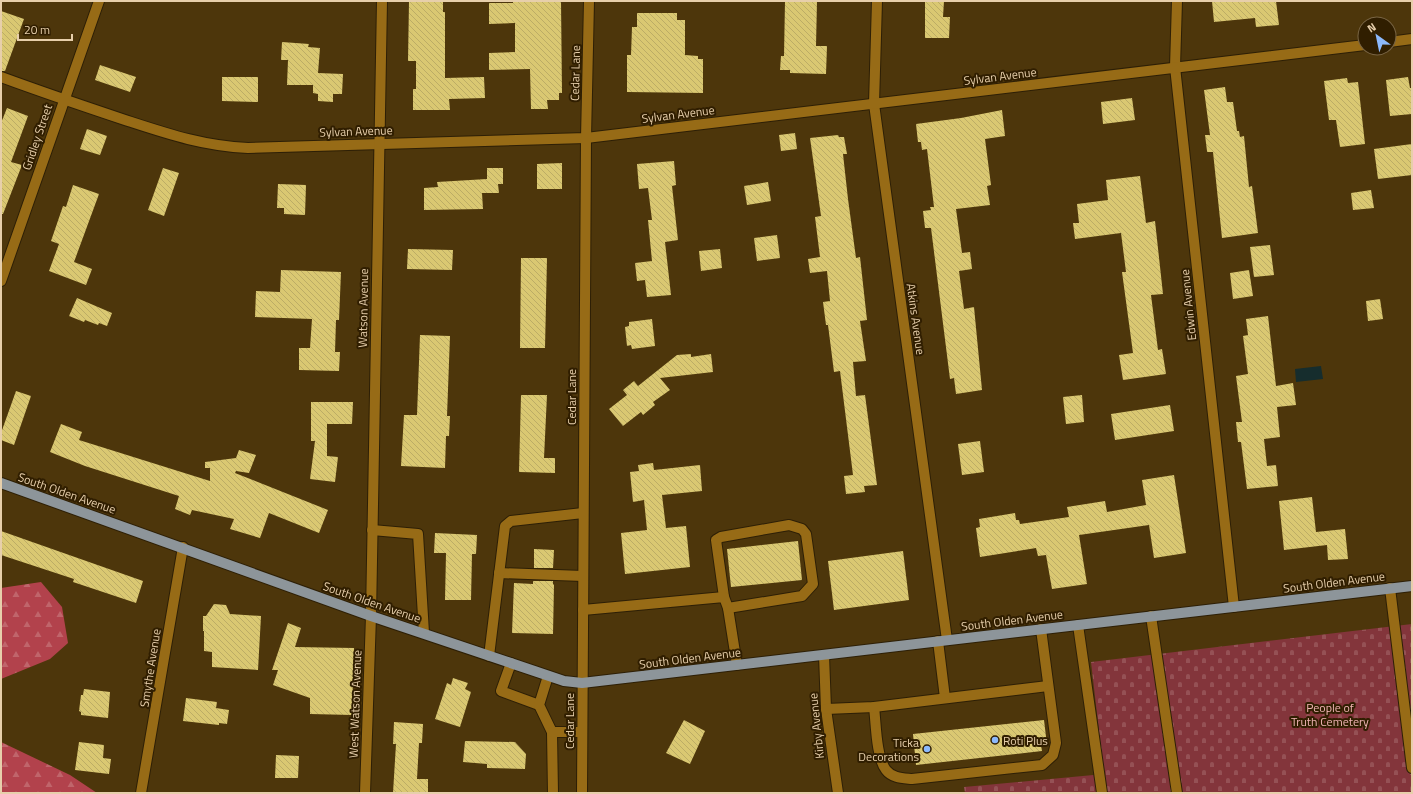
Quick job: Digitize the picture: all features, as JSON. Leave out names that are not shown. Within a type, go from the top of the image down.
[{"type":"main road","name":"South Olden Avenue","points":[[1,483],[183,547],[371,616],[548,676],[564,681],[582,684],[1412,586]]},
{"type":"street","name":"Gridley Street","points":[[1,281],[99,1]]},
{"type":"street","name":"Watson Avenue","points":[[371,616],[382,1]]},
{"type":"street","name":"Cedar Lane","points":[[582,793],[586,138],[589,1]]},
{"type":"street","name":"Atkins Avenue","points":[[877,1],[874,104],[943,641],[944,698]]},
{"type":"street","name":"Edwin Avenue","points":[[1177,1],[1175,67],[1234,607]]},
{"type":"street","points":[[1397,41],[1412,39]]},
{"type":"street","name":"Sylvan Avenue","points":[[1,77],[64,100],[187,140],[219,146],[248,148],[586,138],[1357,46]]},
{"type":"street","points":[[489,656],[505,526],[511,521],[583,513]]},
{"type":"street","points":[[728,608],[802,596],[813,584],[806,534],[802,528],[789,526],[721,537],[716,540],[724,597],[728,608],[738,665]]},
{"type":"street","points":[[372,530],[418,534],[424,634]]},
{"type":"street","name":"Smythe Avenue","points":[[141,793],[183,547]]},
{"type":"street","points":[[499,573],[583,576]]},
{"type":"street","points":[[1390,588],[1410,730],[1412,768]]},
{"type":"street","points":[[583,610],[724,597]]},
{"type":"street","name":"West Watson Avenue","points":[[365,793],[371,616]]},
{"type":"street","points":[[1151,616],[1177,793]]},
{"type":"street","points":[[1078,625],[1102,793]]},
{"type":"street","points":[[874,707],[880,757],[886,770],[897,778],[912,779],[1042,765],[1052,755],[1056,743],[1041,629]]},
{"type":"street","name":"Kirby Avenue","points":[[824,655],[826,709],[838,793]]},
{"type":"street","points":[[511,663],[501,691],[539,705]]},
{"type":"street","points":[[548,676],[539,705],[552,732],[553,793]]},
{"type":"street","points":[[826,709],[874,707],[1048,686]]},
{"type":"street","points":[[552,732],[582,732]]},
{"type":"green space","points":[[41,582],[62,607],[68,643],[50,659],[1,679],[1,588]]},
{"type":"green space","name":"People of Truth Cemetery","points":[[1412,624],[1412,793],[965,793],[964,787],[1104,774],[1091,662]]},
{"type":"green space","points":[[1,742],[70,775],[97,793],[1,793]]},
{"type":"water","points":[[1321,366],[1323,379],[1296,382],[1295,369]]},
{"type":"building","points":[[409,1],[443,1],[443,12],[445,12],[445,78],[484,77],[485,98],[449,99],[450,110],[413,110],[413,89],[416,89],[416,61],[408,61]]},
{"type":"building","points":[[513,1],[561,1],[562,93],[559,93],[559,100],[547,100],[548,109],[531,109],[530,69],[489,70],[489,53],[515,52],[515,23],[489,24],[489,3],[513,3]]},
{"type":"building","points":[[785,1],[817,1],[816,46],[827,46],[826,74],[790,73],[790,70],[780,70],[781,56],[784,56]]},
{"type":"building","points":[[925,1],[944,1],[943,17],[950,17],[949,38],[925,38]]},
{"type":"building","points":[[1212,1],[1276,1],[1279,25],[1256,27],[1255,18],[1214,22]]},
{"type":"building","points":[[1,11],[24,19],[5,71],[1,71]]},
{"type":"building","points":[[637,13],[677,13],[677,20],[685,20],[685,55],[698,56],[698,59],[703,59],[703,93],[627,92],[627,55],[631,55],[632,27],[637,27]]},
{"type":"building","points":[[282,42],[309,44],[308,47],[320,48],[318,73],[343,74],[342,94],[333,94],[333,102],[318,101],[318,94],[313,93],[313,85],[287,85],[288,60],[281,60]]},
{"type":"building","points":[[100,65],[136,77],[130,92],[95,80]]},
{"type":"building","points":[[222,77],[258,77],[258,102],[222,101]]},
{"type":"building","points":[[1408,77],[1410,88],[1412,88],[1412,114],[1390,116],[1386,80]]},
{"type":"building","points":[[1347,78],[1348,83],[1358,82],[1365,144],[1340,147],[1336,120],[1329,120],[1324,81]]},
{"type":"building","points":[[1225,87],[1227,102],[1233,102],[1237,131],[1239,131],[1240,137],[1244,136],[1249,187],[1252,186],[1258,233],[1222,238],[1213,152],[1207,152],[1205,135],[1210,135],[1204,90]]},
{"type":"building","points":[[1132,98],[1135,120],[1103,124],[1101,102]]},
{"type":"building","points":[[7,108],[28,116],[11,162],[22,165],[3,214],[1,214],[1,123]]},
{"type":"building","points":[[1002,110],[1005,136],[985,139],[991,185],[987,186],[990,205],[956,209],[962,253],[970,252],[972,269],[959,271],[964,309],[974,307],[982,390],[956,394],[954,378],[950,379],[931,228],[925,228],[923,211],[931,210],[930,207],[934,207],[927,149],[922,150],[921,142],[918,142],[916,124],[961,118]]},
{"type":"building","points":[[87,129],[107,136],[100,155],[80,149]]},
{"type":"building","points":[[795,133],[797,149],[781,151],[779,135]]},
{"type":"building","points":[[838,135],[839,137],[844,137],[847,154],[843,154],[848,199],[856,258],[860,257],[867,320],[860,321],[866,361],[853,362],[856,396],[865,395],[877,485],[864,486],[865,492],[846,494],[844,476],[853,475],[840,371],[834,372],[828,325],[826,325],[823,302],[830,301],[827,271],[810,273],[808,259],[820,257],[815,217],[821,216],[810,138]]},
{"type":"building","points":[[1412,144],[1412,175],[1378,179],[1374,149]]},
{"type":"building","points":[[674,161],[676,185],[672,186],[678,240],[665,242],[671,295],[647,297],[645,280],[637,281],[635,263],[652,261],[648,220],[652,220],[648,188],[639,189],[637,164]]},
{"type":"building","points":[[562,163],[562,189],[537,189],[537,164]]},
{"type":"building","points":[[163,168],[179,173],[164,216],[148,210]]},
{"type":"building","points":[[487,168],[503,168],[503,184],[498,184],[499,193],[482,193],[483,209],[424,210],[424,188],[438,187],[437,182],[487,179]]},
{"type":"building","points":[[1140,176],[1146,223],[1155,221],[1163,294],[1151,295],[1158,350],[1162,349],[1166,374],[1123,380],[1119,355],[1133,353],[1122,272],[1126,272],[1121,233],[1075,239],[1073,223],[1079,223],[1077,204],[1108,200],[1106,180]]},
{"type":"building","points":[[768,182],[771,201],[747,205],[744,186]]},
{"type":"building","points":[[278,184],[306,185],[305,215],[284,214],[284,208],[277,208]]},
{"type":"building","points":[[73,185],[99,194],[74,262],[92,269],[86,285],[49,271],[59,244],[51,241],[63,206],[66,207]]},
{"type":"building","points":[[1371,190],[1374,208],[1353,210],[1351,193]]},
{"type":"building","points":[[777,235],[780,258],[757,261],[754,238]]},
{"type":"building","points":[[1270,245],[1274,275],[1254,277],[1250,247]]},
{"type":"building","points":[[408,249],[453,250],[452,270],[407,269]]},
{"type":"building","points":[[720,249],[722,268],[701,271],[699,251]]},
{"type":"building","points":[[521,258],[547,258],[545,348],[520,348]]},
{"type":"building","points":[[281,270],[341,272],[339,320],[336,320],[335,352],[340,352],[339,371],[299,370],[299,348],[310,348],[312,319],[255,317],[256,291],[280,292]]},
{"type":"building","points":[[1249,270],[1253,296],[1233,299],[1230,273]]},
{"type":"building","points":[[77,298],[112,313],[107,326],[99,323],[98,325],[85,320],[84,322],[69,316]]},
{"type":"building","points":[[1380,299],[1383,319],[1368,321],[1366,301]]},
{"type":"building","points":[[1268,316],[1276,386],[1293,383],[1296,405],[1277,407],[1280,437],[1264,439],[1267,466],[1276,465],[1278,486],[1247,489],[1241,442],[1238,442],[1236,422],[1242,422],[1236,376],[1248,374],[1243,336],[1248,335],[1246,319]]},
{"type":"building","points":[[652,319],[655,346],[632,349],[631,345],[627,346],[625,327],[629,326],[629,322]]},
{"type":"building","points":[[420,335],[450,336],[447,416],[450,416],[449,436],[446,436],[445,468],[401,466],[404,415],[417,415]]},
{"type":"building","points":[[691,354],[691,357],[711,354],[713,372],[660,378],[670,390],[653,402],[655,405],[643,415],[641,412],[623,426],[609,409],[627,395],[623,390],[634,381],[638,386],[677,355]]},
{"type":"building","points":[[16,391],[31,396],[14,445],[1,440],[1,433]]},
{"type":"building","points":[[521,395],[547,395],[544,458],[555,458],[555,473],[519,472]]},
{"type":"building","points":[[1082,395],[1084,422],[1066,424],[1063,397]]},
{"type":"building","points":[[311,402],[353,402],[352,424],[327,424],[327,456],[338,457],[335,482],[310,479],[315,441],[311,441]]},
{"type":"building","points":[[1170,405],[1174,431],[1115,440],[1111,414]]},
{"type":"building","points":[[61,424],[82,432],[79,440],[210,481],[210,468],[205,468],[205,462],[236,458],[239,450],[256,455],[249,473],[236,471],[235,473],[328,510],[319,533],[269,513],[260,538],[230,529],[234,519],[192,510],[190,515],[175,509],[179,496],[85,466],[50,452]]},
{"type":"building","points":[[980,441],[984,472],[962,475],[958,444]]},
{"type":"building","points":[[653,463],[654,470],[700,465],[702,491],[662,495],[666,528],[686,526],[690,567],[625,574],[621,533],[647,530],[644,500],[633,502],[630,472],[639,471],[638,465]]},
{"type":"building","points":[[1174,475],[1186,553],[1154,558],[1149,525],[1079,535],[1087,584],[1052,589],[1046,555],[1038,556],[1036,548],[980,557],[976,528],[980,527],[979,519],[1015,513],[1016,520],[1019,520],[1020,524],[1069,517],[1067,507],[1105,501],[1107,512],[1146,505],[1142,480]]},
{"type":"building","points":[[1312,497],[1316,532],[1345,529],[1348,559],[1328,560],[1327,545],[1284,550],[1279,501]]},
{"type":"building","points":[[1,531],[143,581],[136,603],[73,582],[74,579],[1,555]]},
{"type":"building","points":[[435,533],[477,535],[476,554],[472,554],[471,600],[445,600],[446,553],[434,553]]},
{"type":"building","points":[[798,541],[802,580],[731,587],[727,549]]},
{"type":"building","points":[[534,549],[554,550],[553,568],[534,568]]},
{"type":"building","points":[[903,551],[909,600],[834,610],[828,561]]},
{"type":"building","points":[[533,581],[553,581],[553,634],[512,633],[514,583],[533,584]]},
{"type":"building","points":[[214,604],[226,605],[230,614],[261,616],[258,670],[212,667],[212,652],[204,651],[203,616],[206,616]]},
{"type":"building","points":[[288,623],[301,628],[295,647],[354,648],[352,715],[310,714],[310,698],[273,685],[278,670],[272,670]]},
{"type":"building","points":[[453,678],[468,683],[465,689],[471,692],[460,727],[435,719],[447,683],[451,685]]},
{"type":"building","points":[[84,689],[110,692],[108,718],[81,715],[81,712],[79,711],[81,695],[83,695]]},
{"type":"building","points":[[186,698],[217,702],[216,708],[229,710],[227,724],[219,723],[219,725],[183,721]]},
{"type":"building","points":[[684,720],[705,731],[690,764],[666,753]]},
{"type":"building","points":[[1044,720],[1047,745],[1041,745],[1042,751],[916,765],[913,734]]},
{"type":"building","points":[[394,722],[423,724],[422,743],[419,743],[417,779],[428,779],[428,793],[393,793],[396,744],[393,744]]},
{"type":"building","points":[[465,741],[515,742],[526,754],[525,769],[487,768],[487,764],[463,762]]},
{"type":"building","points":[[79,742],[104,745],[103,758],[111,759],[109,774],[75,770]]},
{"type":"building","points":[[276,755],[299,756],[298,778],[275,778]]},
{"type":"place","name":"Roti Plus","points":[[995,740]]},
{"type":"place","name":"Ticka Decorations","points":[[927,749]]}]
